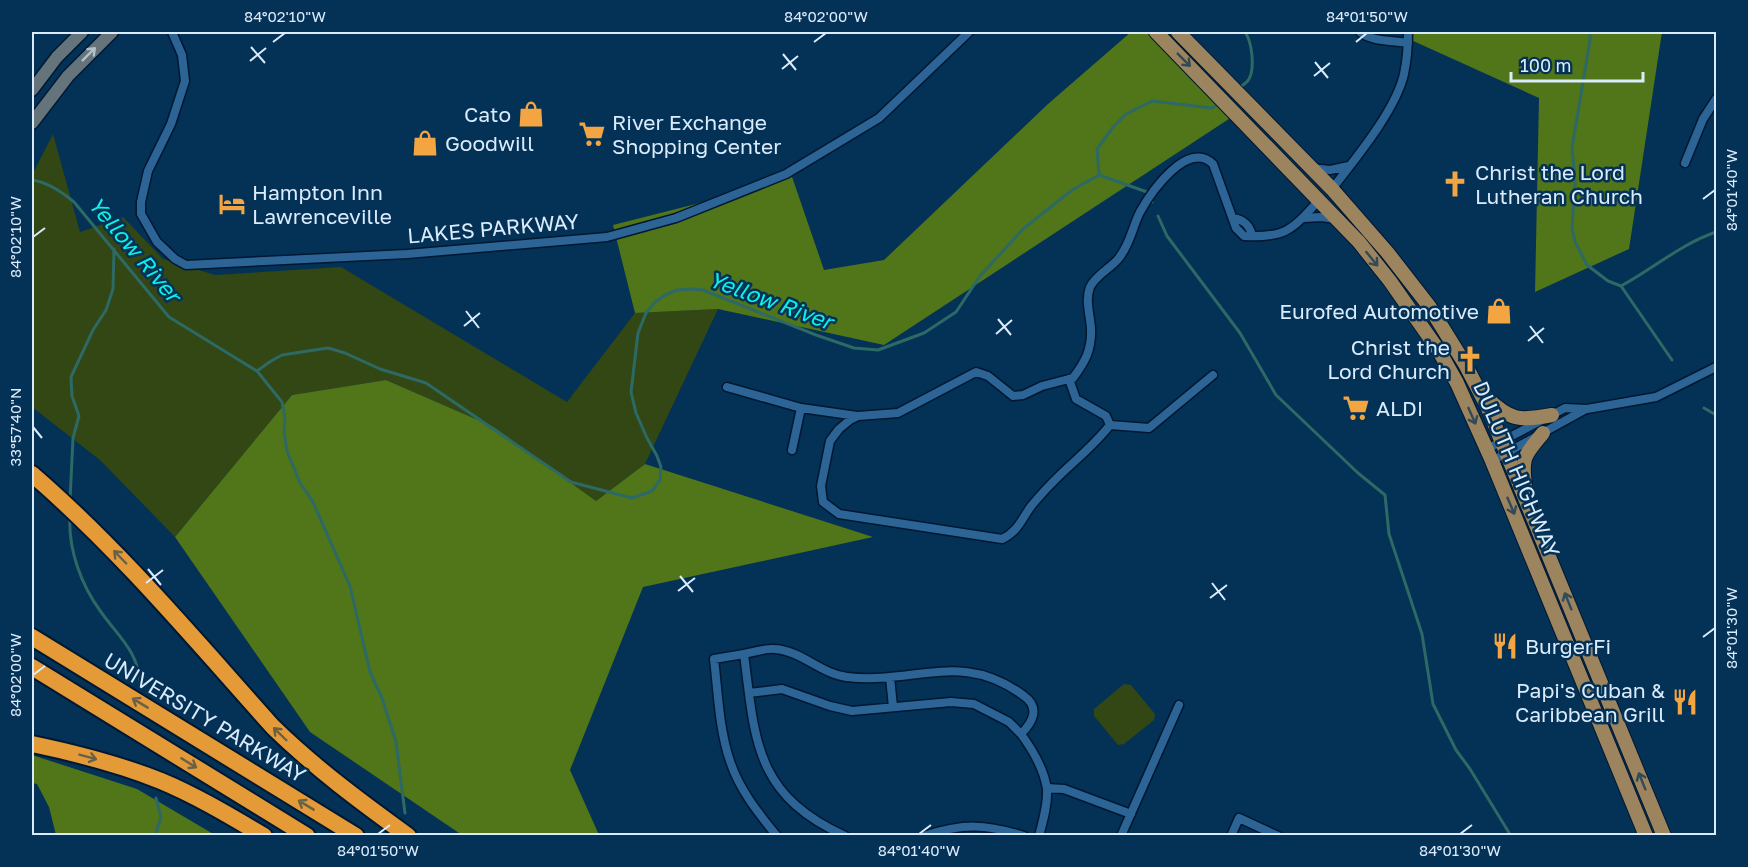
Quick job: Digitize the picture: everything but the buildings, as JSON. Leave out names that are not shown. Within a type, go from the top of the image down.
[{"type":"highway","points":[[32,474],[93,530],[189,631],[297,751],[331,780],[408,836]]},
{"type":"highway","name":"UNIVERSITY PARKWAY","points":[[32,637],[356,836]]},
{"type":"highway","points":[[32,667],[307,836]]},
{"type":"highway","points":[[32,744],[97,759],[160,781],[203,801],[264,836]]},
{"type":"main road","points":[[32,90],[57,57],[82,32]]},
{"type":"main road","points":[[32,123],[68,76],[112,32]]},
{"type":"main road","name":"DULUTH HIGHWAY","points":[[1156,32],[1338,219],[1390,281],[1439,351],[1457,383],[1490,455],[1646,836]]},
{"type":"main road","name":"DULUTH HIGHWAY","points":[[1178,32],[1332,189],[1387,252],[1429,306],[1466,364],[1504,447],[1664,836]]},
{"type":"main road","points":[[1257,135],[1266,136],[1313,182],[1332,189]]},
{"type":"main road","points":[[1318,200],[1340,206],[1387,252]]},
{"type":"main road","points":[[1479,390],[1510,416],[1527,419],[1552,415]]},
{"type":"main road","points":[[1529,507],[1522,465],[1528,451],[1543,433]]},
{"type":"street","name":"LAKES PARKWAY","points":[[172,32],[182,55],[185,81],[171,124],[148,171],[141,202],[141,214],[157,242],[175,259],[186,265],[400,254],[607,237],[676,218],[786,174],[879,118],[969,32]]},
{"type":"street","points":[[1360,32],[1379,39],[1408,43]]},
{"type":"street","points":[[1332,189],[1388,110],[1396,95],[1403,75],[1408,32]]},
{"type":"street","points":[[1685,164],[1703,119],[1716,99]]},
{"type":"street","points":[[727,387],[801,408],[858,416],[898,413],[976,372],[988,376],[1012,396],[1023,395],[1071,379],[1088,358],[1091,331],[1088,304],[1090,287],[1119,259],[1131,239],[1139,214],[1155,188],[1184,161],[1198,156],[1207,158],[1213,164],[1233,218],[1242,219],[1250,228],[1252,236],[1276,236],[1291,228],[1318,200]]},
{"type":"street","points":[[1311,168],[1330,170],[1349,166]]},
{"type":"street","points":[[1303,218],[1338,219]]},
{"type":"street","points":[[1490,455],[1565,408],[1587,409],[1656,398],[1716,367]]},
{"type":"street","points":[[1110,426],[1149,428],[1214,375]]},
{"type":"street","points":[[1071,379],[1076,399],[1106,416],[1110,426]]},
{"type":"street","points":[[792,450],[801,408]]},
{"type":"street","points":[[1504,447],[1543,433],[1587,409]]},
{"type":"street","points":[[858,416],[839,429],[830,441],[821,486],[823,502],[838,514],[1002,539],[1019,527],[1031,506],[1052,483],[1096,443],[1110,426]]},
{"type":"street","points":[[777,836],[742,788],[730,762],[714,659],[775,649],[799,655],[828,673],[846,677],[873,679],[938,671],[969,671],[991,676],[1008,684],[1029,699],[1034,712],[1031,724],[1021,734]]},
{"type":"street","points":[[744,654],[754,731],[765,764],[779,789],[797,807],[820,824],[845,836]]},
{"type":"street","points":[[890,677],[893,707]]},
{"type":"street","points":[[749,693],[782,689],[830,706],[852,711],[951,702],[974,704],[1009,722],[1034,752],[1047,788],[1040,836]]},
{"type":"street","points":[[1121,836],[1179,705]]},
{"type":"street","points":[[1047,788],[1064,789],[1131,814]]},
{"type":"street","points":[[1231,836],[1239,818],[1278,836]]},
{"type":"street","points":[[924,836],[969,825],[999,828],[1024,836]]},
{"type":"green space","points":[[1131,32],[1161,32],[1238,113],[884,345],[718,309],[635,313],[613,225],[751,190],[789,168],[824,270],[884,260],[1048,104]]},
{"type":"green space","points":[[1412,32],[1662,32],[1629,249],[1535,292],[1539,98],[1411,40]]},
{"type":"green space","points":[[53,134],[80,232],[123,217],[163,259],[215,275],[341,267],[567,402],[635,313],[718,309],[645,464],[596,501],[494,427],[386,380],[292,395],[175,537],[100,460],[32,407],[32,175]]},
{"type":"green space","points":[[386,380],[494,427],[596,501],[645,464],[873,537],[643,587],[570,770],[599,835],[462,835],[310,732],[175,537],[292,395]]},
{"type":"green space","points":[[1124,684],[1131,685],[1155,714],[1154,720],[1124,744],[1118,745],[1094,716],[1094,709]]},
{"type":"green space","points":[[32,755],[137,789],[215,835],[56,835],[49,807],[37,784],[32,783]]},
{"type":"waterway","name":"Yellow River","points":[[1238,89],[1248,80],[1252,68],[1251,48],[1245,32]]},
{"type":"waterway","name":"Yellow River","points":[[1590,32],[1572,148],[1575,183],[1572,228],[1575,242],[1587,265],[1608,281],[1621,286],[1679,250],[1716,232]]},
{"type":"waterway","name":"Yellow River","points":[[1099,175],[1097,149],[1126,114],[1152,101],[1212,108],[1218,104]]},
{"type":"waterway","points":[[1099,175],[1147,192],[1152,202]]},
{"type":"waterway","name":"Yellow River","points":[[257,371],[282,355],[328,348],[345,353],[380,369],[426,383],[571,482],[632,498],[652,491],[660,480],[661,467],[636,413],[631,392],[638,333],[646,313],[665,295],[677,290],[703,290],[816,335],[854,348],[878,350],[924,333],[956,312],[980,276],[1023,229],[1072,190],[1099,175]]},
{"type":"waterway","points":[[32,180],[54,188],[74,202],[169,317],[257,371],[282,402],[287,451],[300,483],[312,500],[350,586],[370,672],[382,698],[396,742],[405,813]]},
{"type":"waterway","points":[[1158,216],[1167,236],[1240,333],[1276,395],[1358,473],[1385,495],[1389,534],[1422,634],[1433,704],[1456,750],[1511,836]]},
{"type":"waterway","points":[[70,500],[73,438],[79,416],[72,396],[71,377],[93,330],[106,310],[113,289],[114,249]]},
{"type":"waterway","points":[[1621,286],[1672,360]]},
{"type":"waterway","points":[[1704,408],[1716,415]]},
{"type":"waterway","points":[[70,516],[71,541],[77,566],[87,590],[132,653],[140,684]]},
{"type":"waterway","points":[[155,836],[161,817],[156,798]]},
{"type":"place","name":"Cato","points":[[531,114]]},
{"type":"place","name":"River Exchange Shopping Center","points":[[592,134]]},
{"type":"place","name":"Goodwill","points":[[425,143]]},
{"type":"place","name":"Christ the Lord Lutheran Church","points":[[1455,184]]},
{"type":"place","name":"Hampton Inn Lawrenceville","points":[[232,204]]},
{"type":"place","name":"Eurofed Automotive","points":[[1499,311]]},
{"type":"place","name":"Christ the Lord Church","points":[[1470,359]]},
{"type":"place","name":"ALDI","points":[[1356,408]]},
{"type":"place","name":"BurgerFi","points":[[1505,646]]},
{"type":"place","name":"Papi's Cuban & Caribbean Grill","points":[[1685,702]]}]
